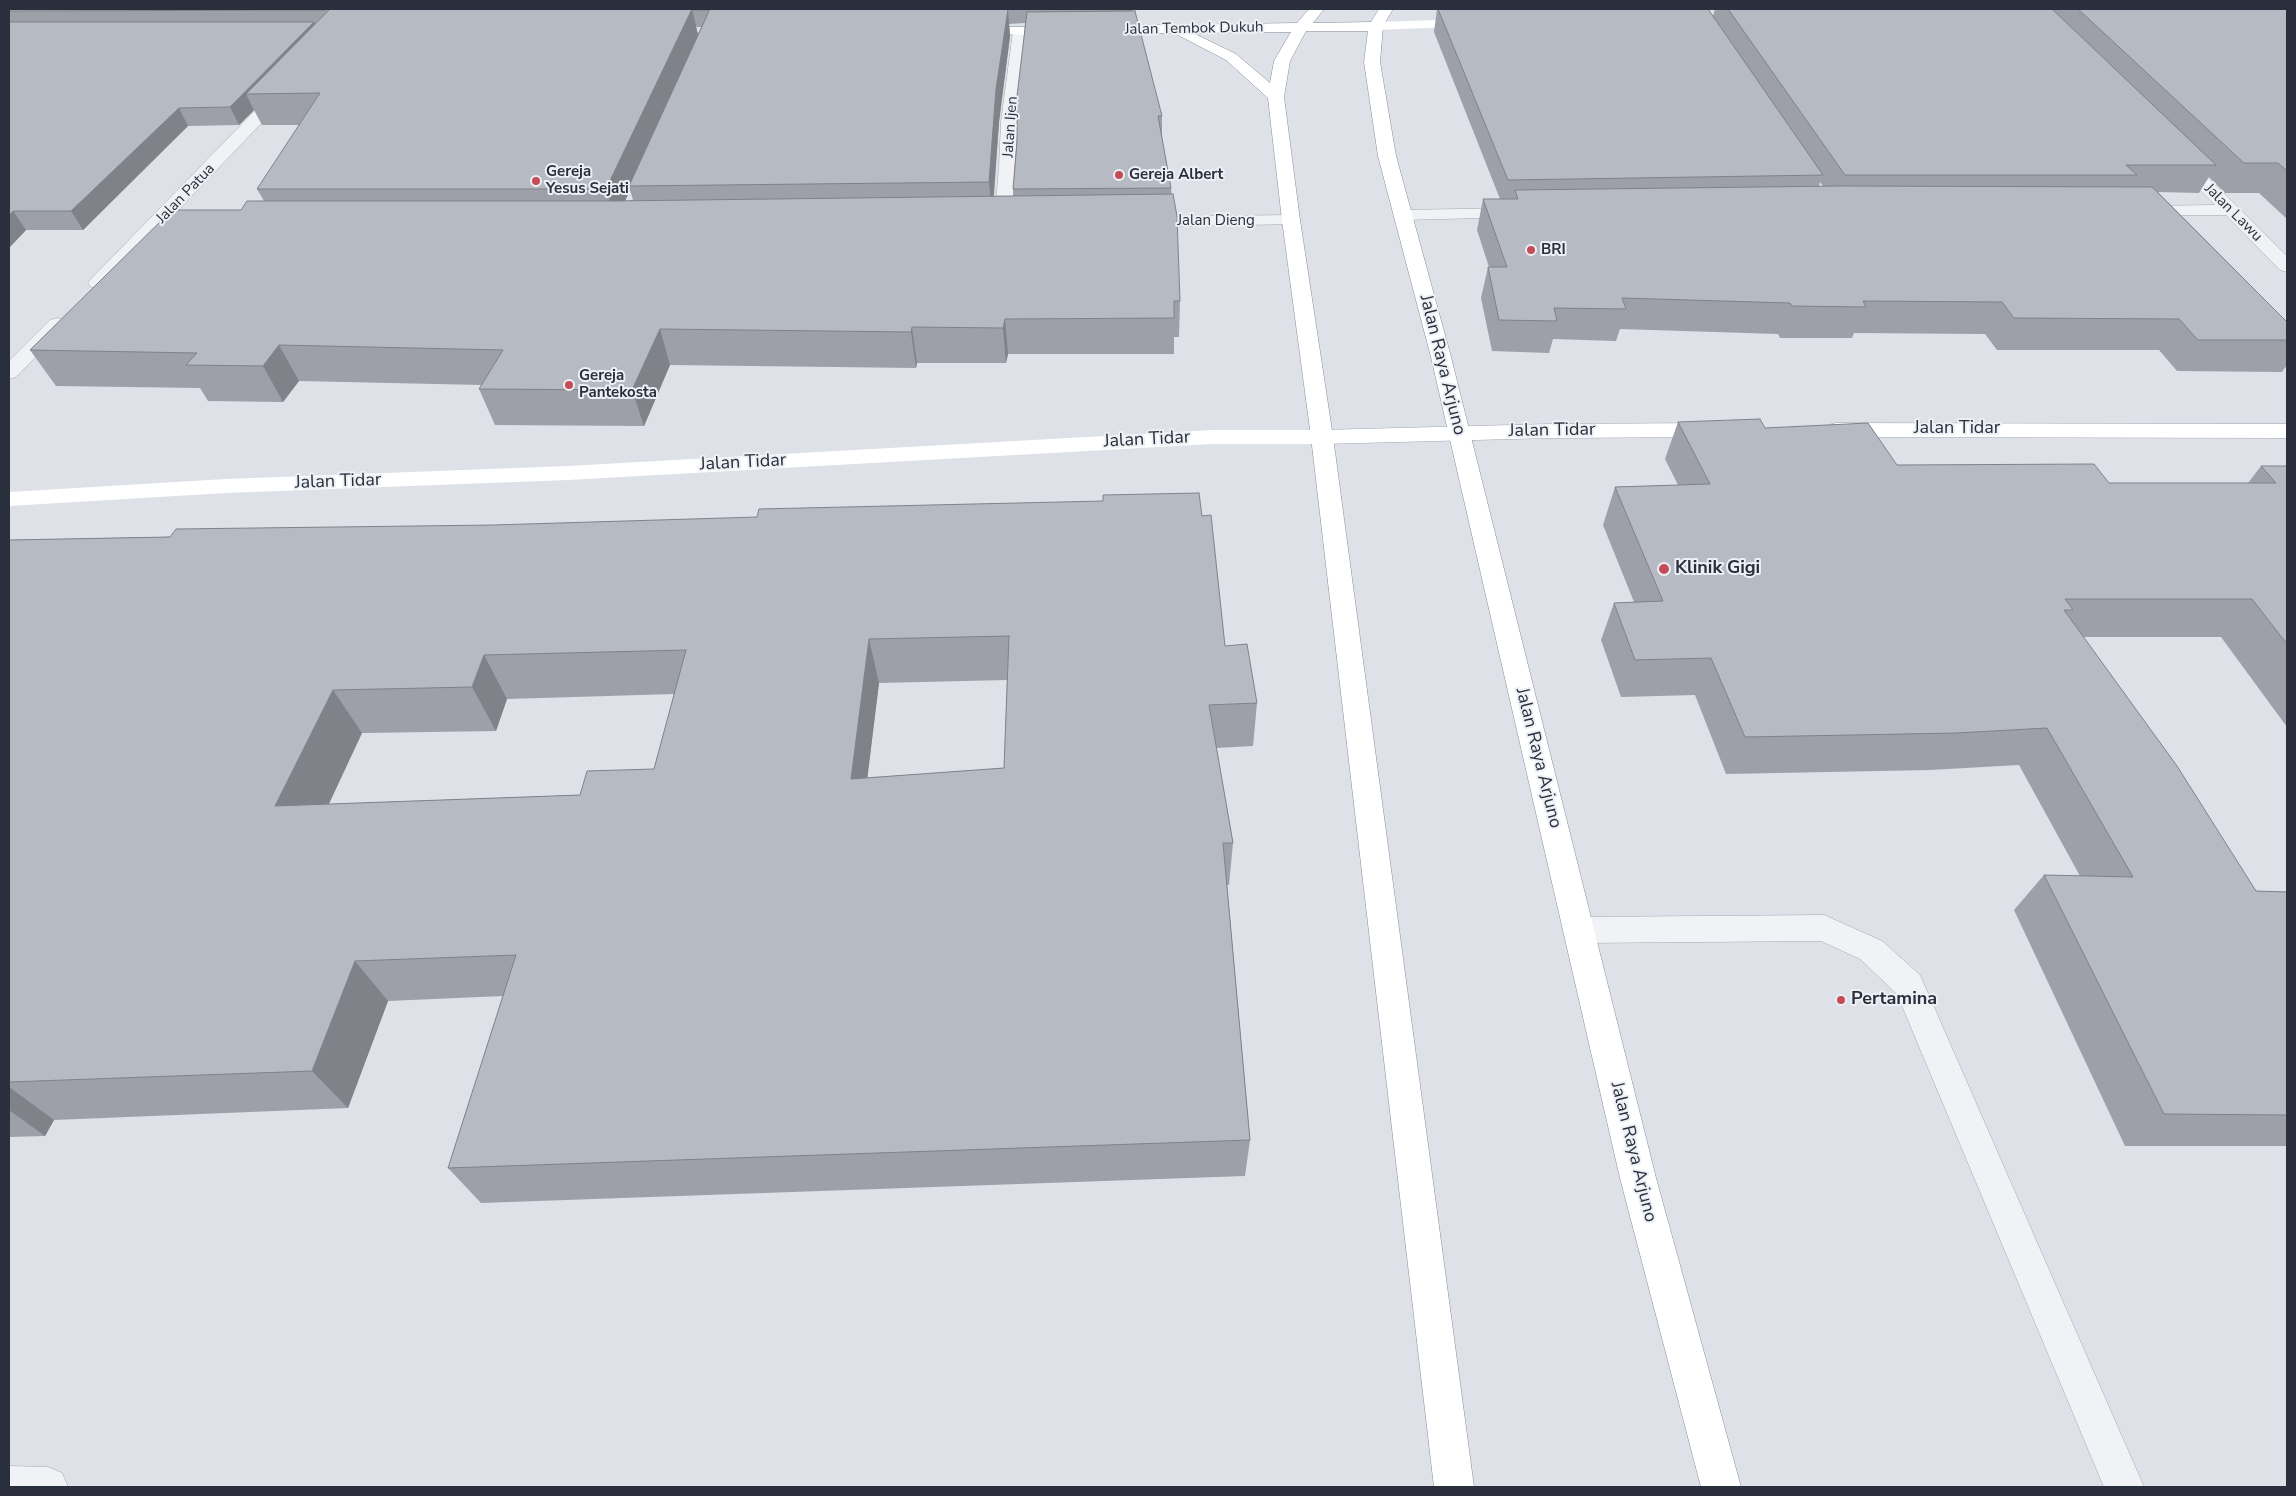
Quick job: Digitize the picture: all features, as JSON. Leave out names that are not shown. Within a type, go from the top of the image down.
[{"type":"main road","points":[[1316,9],[1300,28],[1282,61],[1276,97],[1291,220],[1322,436],[1454,1487]]},
{"type":"main road","points":[[1376,26],[1386,9]]},
{"type":"main road","name":"Jalan Tembok Dukuh","points":[[961,31],[1172,30],[1491,23]]},
{"type":"main road","name":"Jalan Raya Arjuno","points":[[1376,26],[1372,62],[1387,156],[1441,357],[1638,1178],[1721,1487]]},
{"type":"main road","points":[[1172,30],[1207,44],[1231,57],[1276,97]]},
{"type":"main road","name":"Jalan Tidar","points":[[9,499],[226,486],[568,473],[1212,437],[1459,432],[1730,430]]},
{"type":"main road","name":"Jalan Tidar","points":[[1820,430],[2287,431]]},
{"type":"street","name":"Jalan Ijen","points":[[1003,223],[1008,168],[1009,122],[1020,31]]},
{"type":"street","name":"Jalan Patua","points":[[89,292],[152,230],[292,82]]},
{"type":"street","name":"Jalan Lawu","points":[[2168,148],[2287,266]]},
{"type":"street","points":[[2125,211],[2231,210]]},
{"type":"street","points":[[1403,215],[1528,213]]},
{"type":"street","name":"Jalan Dieng","points":[[1122,222],[1291,220]]},
{"type":"street","points":[[983,223],[1023,223]]},
{"type":"street","points":[[152,230],[178,229]]},
{"type":"street","points":[[9,373],[69,313]]},
{"type":"street","points":[[1579,930],[1824,928],[1871,950],[1909,985],[2124,1487]]},
{"type":"street","points":[[9,1486],[48,1487]]},
{"type":"building","points":[[9,9],[327,9],[9,11]]},
{"type":"building","points":[[330,9],[692,9],[606,189],[257,189],[320,93],[246,94]]},
{"type":"building","points":[[692,9],[710,9],[692,10]]},
{"type":"building","points":[[710,9],[1008,9],[996,89],[989,182],[629,186]]},
{"type":"building","points":[[1438,9],[1708,9],[1823,175],[1508,180]]},
{"type":"building","points":[[1728,9],[2052,9],[2216,165],[2126,165],[2137,175],[1845,175]]},
{"type":"building","points":[[2078,9],[2287,9],[2287,171],[2278,163],[2244,163]]},
{"type":"building","points":[[1135,11],[1162,116],[1158,116],[1171,188],[1013,189],[1017,142],[1017,96],[1027,12]]},
{"type":"building","points":[[9,22],[314,22],[230,107],[179,108],[71,211],[13,211],[9,216]]},
{"type":"building","points":[[1840,186],[2152,187],[2287,322],[2287,340],[2198,340],[2179,319],[2014,318],[2002,302],[1863,301],[1866,307],[1792,306],[1790,303],[1622,298],[1626,309],[1554,308],[1557,321],[1499,320],[1488,267],[1507,267],[1483,199],[1518,199],[1515,190]]},
{"type":"building","points":[[1173,194],[1177,216],[1180,301],[1174,301],[1174,318],[1005,319],[1003,328],[912,327],[911,332],[660,329],[632,390],[479,389],[503,350],[279,345],[263,366],[186,365],[197,353],[30,350],[172,210],[241,210],[247,201],[613,201]]},
{"type":"building","points":[[1760,419],[1765,428],[1868,423],[1897,465],[2094,464],[2109,483],[2276,483],[2261,466],[2287,466],[2287,644],[2252,599],[2065,599],[2073,610],[2064,610],[2177,766],[2256,891],[2287,892],[2287,1115],[2164,1114],[2044,875],[2133,877],[2047,728],[1956,733],[1745,737],[1711,658],[1635,660],[1614,603],[1663,601],[1615,487],[1710,484],[1678,422]]},
{"type":"building","points":[[1199,493],[1202,516],[1211,515],[1225,646],[1247,644],[1257,703],[1209,705],[1233,843],[1223,843],[1250,1140],[448,1168],[516,955],[355,961],[312,1071],[9,1082],[9,540],[170,537],[176,529],[493,525],[757,517],[759,509],[1103,501],[1103,495]],"holes":[[[1009,636],[1004,768],[851,779],[869,639]],[[686,650],[654,769],[587,771],[580,795],[275,806],[333,690],[472,687],[484,655]]]},
{"type":"place","name":"Gereja Albert","points":[[1119,175]]},
{"type":"place","name":"Gereja Yesus Sejati","points":[[536,181]]},
{"type":"place","name":"BRI","points":[[1531,250]]},
{"type":"place","name":"Gereja Pantekosta","points":[[569,385]]},
{"type":"place","name":"Klinik Gigi","points":[[1664,569]]},
{"type":"place","name":"Pertamina","points":[[1841,1000]]}]
